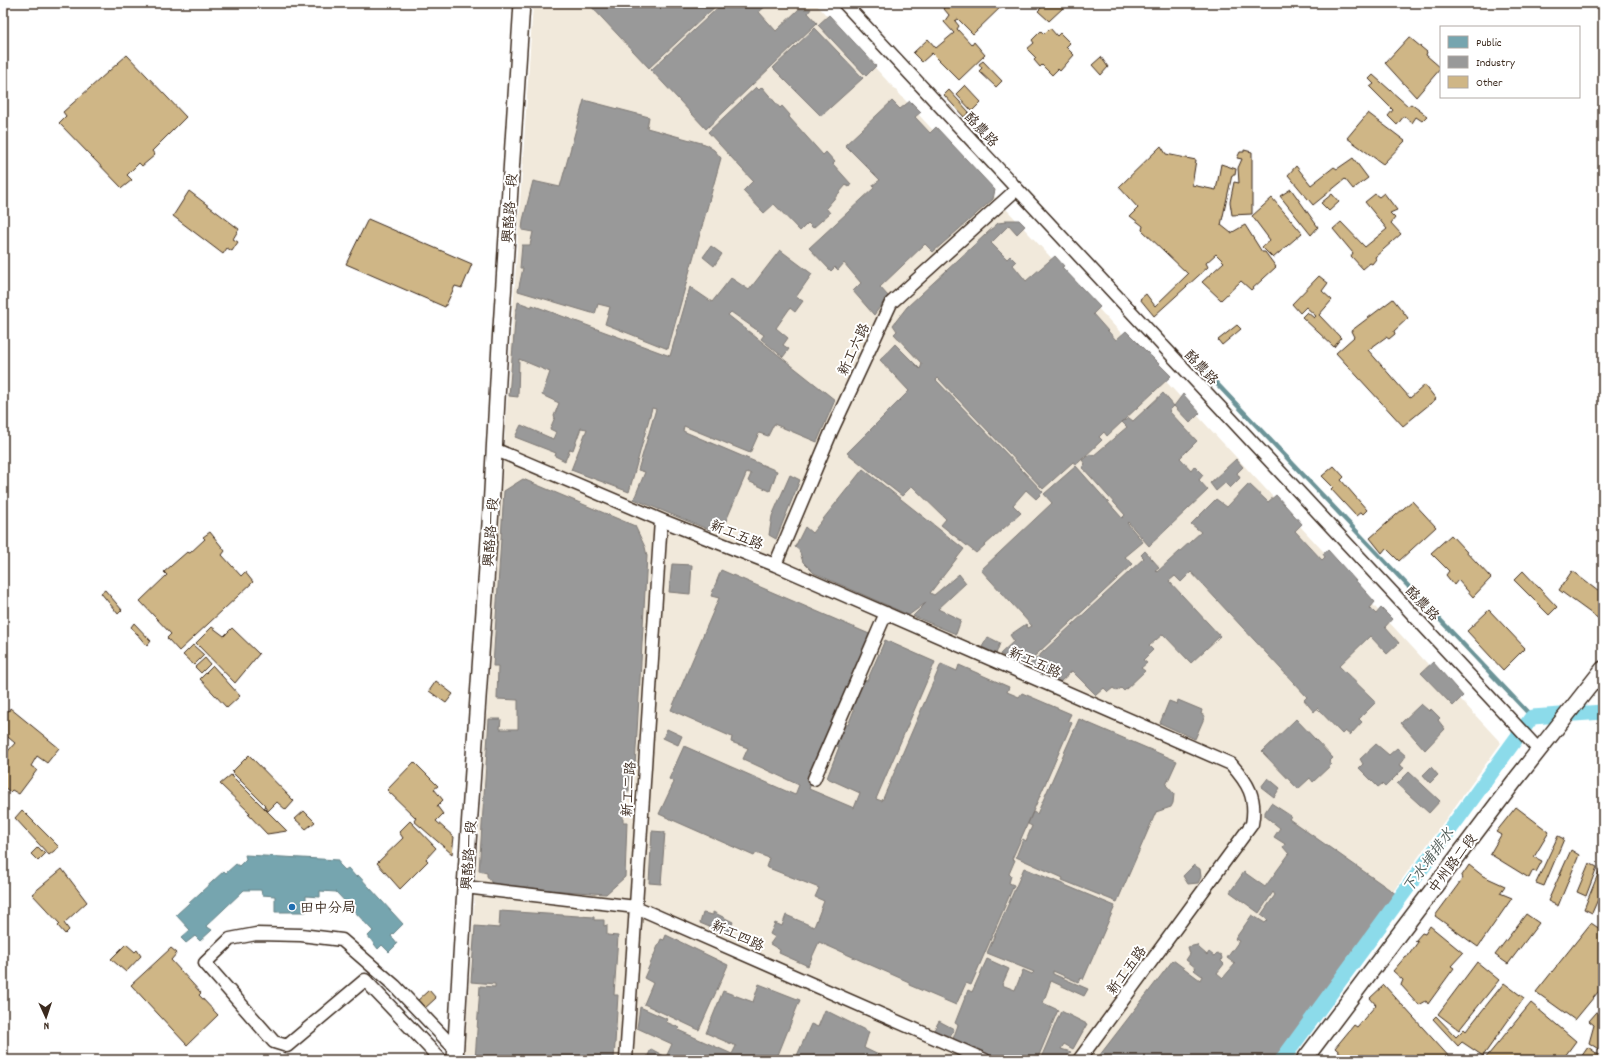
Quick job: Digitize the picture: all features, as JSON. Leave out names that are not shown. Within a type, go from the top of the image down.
[{"type":"street","name":"興酪路一段","points":[[456,1055],[465,887],[491,516],[522,3]]},
{"type":"street","name":"酪農路","points":[[844,3],[1538,749]]},
{"type":"street","name":"新工六路","points":[[775,565],[841,410],[891,303],[1017,189]]},
{"type":"street","name":"新工五路","points":[[494,450],[775,565],[1231,764],[1245,779],[1253,797],[1254,812],[1252,824],[1079,1060]]},
{"type":"street","name":"新工二路","points":[[626,1060],[662,520]]},
{"type":"street","points":[[814,779],[886,614]]},
{"type":"street","name":"中州路二段","points":[[1304,1060],[1538,749],[1603,668]]},
{"type":"street","name":"新工四路","points":[[465,887],[636,907],[985,1060]]},
{"type":"street","points":[[441,1060],[365,980],[287,1046],[274,1042],[205,963],[230,938],[264,934],[301,935],[342,940],[395,986],[456,1055]]},
{"type":"shaded area","points":[[533,3],[815,3],[1501,743],[1271,1060],[464,1060]]},
{"type":"building: Public","points":[[245,855],[339,860],[339,864],[345,870],[348,868],[356,877],[358,875],[403,924],[391,936],[397,944],[389,952],[382,945],[378,949],[368,936],[373,931],[336,892],[320,891],[320,897],[306,896],[306,912],[275,912],[275,896],[262,895],[261,890],[244,890],[206,926],[212,930],[200,941],[195,936],[186,943],[181,938],[190,930],[176,915],[224,871],[226,873],[236,864],[239,866],[246,859]]},
{"type":"building: Industry","points":[[588,3],[719,3],[649,68]]},
{"type":"building: Industry","points":[[723,3],[769,3],[759,12],[776,31],[799,9],[811,9],[808,13],[817,23],[706,129],[651,70]]},
{"type":"building: Industry","points":[[829,15],[876,66],[866,76],[818,25]]},
{"type":"building: Industry","points":[[815,28],[863,78],[821,116],[773,68]]},
{"type":"building: Industry","points":[[756,87],[759,90],[762,87],[780,108],[782,106],[790,115],[789,117],[823,155],[826,152],[835,162],[833,164],[851,184],[849,187],[846,185],[826,208],[830,213],[813,228],[808,223],[800,231],[774,204],[764,213],[743,191],[753,181],[708,132]]},
{"type":"building: Industry","points":[[584,100],[649,117],[647,128],[705,144],[714,150],[721,158],[668,349],[605,324],[610,307],[598,304],[595,314],[518,291],[523,268],[520,268],[522,245],[530,245],[533,232],[522,230],[523,220],[533,181],[560,187]]},
{"type":"building: Industry","points":[[892,101],[900,109],[910,101],[921,112],[915,117],[930,133],[936,127],[995,190],[993,199],[933,252],[925,244],[880,287],[888,296],[874,315],[853,291],[861,283],[844,263],[838,270],[835,267],[831,271],[809,248],[874,188],[873,185],[880,180],[845,145]]},
{"type":"building: Industry","points":[[1006,220],[1019,220],[1025,226],[1017,234],[1009,225],[991,243],[1007,259],[1010,256],[1016,262],[1013,265],[1026,281],[1055,256],[1064,266],[1062,267],[1100,307],[1093,314],[1116,340],[1126,331],[1171,376],[1107,436],[1104,432],[1099,437],[1102,440],[1077,464],[1073,462],[1043,489],[938,378],[936,380],[1043,492],[1036,499],[1026,490],[1013,505],[1021,513],[976,553],[941,525],[946,519],[912,486],[902,496],[847,453],[909,391],[880,360],[895,344],[920,369],[922,364],[894,334],[897,331],[893,325],[907,307],[998,223],[1006,222]]},
{"type":"building: Industry","points":[[711,246],[722,254],[714,266],[703,257]]},
{"type":"building: Industry","points":[[780,250],[812,274],[796,297],[803,301],[795,312],[790,308],[776,328],[788,338],[783,345],[789,349],[783,357],[761,339],[764,335],[731,312],[728,315],[835,400],[817,442],[774,424],[768,436],[759,433],[750,453],[684,426],[683,431],[777,471],[770,491],[748,481],[751,474],[747,472],[722,530],[713,526],[712,531],[634,499],[645,472],[638,470],[656,409],[652,408],[629,492],[571,470],[587,429],[581,428],[573,450],[570,449],[565,461],[555,456],[556,453],[515,437],[521,425],[553,439],[556,432],[550,429],[559,403],[542,395],[550,372],[519,359],[518,397],[509,396],[516,309],[518,302],[532,307],[532,305],[670,356],[690,287],[712,302],[731,278],[749,290]]},
{"type":"building: Industry","points":[[1163,393],[1174,406],[1169,411],[1197,441],[1180,458],[1191,470],[1194,466],[1203,475],[1199,480],[1208,490],[1149,546],[1128,522],[1127,523],[1143,542],[1125,557],[1133,564],[1024,666],[1000,654],[1014,641],[1010,635],[1026,624],[1028,628],[1032,626],[981,570],[1052,503],[1044,494],[1076,466],[1122,518],[1125,515],[1082,467],[1085,464],[1082,460],[1090,454],[1093,456],[1127,427],[1122,422],[1129,418],[1133,421]]},
{"type":"building: Industry","points":[[1183,394],[1200,413],[1190,423],[1174,406]]},
{"type":"building: Industry","points":[[1236,459],[1243,467],[1237,473],[1240,478],[1230,488],[1225,483],[1216,491],[1210,483]]},
{"type":"building: Industry","points":[[863,469],[964,549],[930,593],[934,595],[959,574],[966,583],[938,609],[961,620],[956,634],[913,616],[927,602],[909,615],[814,573],[803,562],[799,550],[795,547],[805,527],[812,533]]},
{"type":"building: Industry","points":[[790,475],[800,480],[776,539],[769,535],[772,516]]},
{"type":"building: Industry","points":[[523,479],[635,526],[645,547],[647,556],[635,767],[629,768],[629,792],[623,791],[623,822],[627,822],[625,877],[606,894],[494,886],[487,876],[487,873],[479,871],[489,719],[501,719],[500,729],[518,729],[518,700],[497,699],[498,666],[493,666],[504,491]]},
{"type":"building: Industry","points":[[1249,484],[1268,502],[1276,495],[1302,524],[1295,531],[1322,560],[1325,557],[1323,554],[1328,550],[1375,602],[1370,608],[1376,614],[1381,608],[1392,619],[1385,627],[1399,643],[1387,654],[1370,636],[1339,666],[1376,702],[1359,719],[1362,722],[1350,735],[1345,731],[1342,734],[1317,708],[1314,712],[1304,700],[1307,697],[1191,572],[1181,582],[1175,576],[1169,581],[1220,636],[1191,663],[1163,634],[1149,646],[1153,650],[1143,660],[1147,663],[1141,668],[1145,671],[1124,691],[1121,688],[1117,691],[1113,688],[1108,692],[1104,688],[1096,695],[1072,671],[1060,682],[1029,665],[1144,558],[1141,555],[1145,551],[1159,567],[1155,570],[1157,572],[1201,532],[1191,524],[1216,499],[1227,507]]},
{"type":"building: Industry","points":[[672,564],[692,565],[690,594],[669,592]]},
{"type":"building: Industry","points":[[721,570],[874,636],[817,766],[809,789],[854,808],[860,793],[827,778],[839,747],[834,745],[843,723],[848,725],[854,710],[849,707],[861,679],[867,681],[885,640],[935,662],[876,799],[882,801],[941,664],[957,671],[959,665],[1009,687],[1007,692],[1019,697],[1022,693],[1071,714],[1068,720],[1072,723],[1012,859],[1015,860],[1009,874],[1011,876],[1009,883],[1014,885],[971,985],[966,983],[956,1005],[909,985],[909,982],[819,942],[808,966],[779,953],[780,950],[770,944],[775,937],[770,934],[775,923],[782,926],[786,915],[814,927],[824,901],[815,897],[819,888],[766,867],[769,858],[756,853],[754,856],[659,814],[674,782],[669,779],[684,746],[795,795],[799,785],[743,759],[748,748],[731,742],[732,737],[671,710],[719,598],[711,596]]},
{"type":"building: Industry","points":[[988,637],[1000,643],[996,654],[982,647]]},
{"type":"building: Industry","points":[[1433,662],[1463,696],[1453,706],[1421,673]]},
{"type":"building: Industry","points":[[1178,700],[1202,710],[1201,714],[1205,716],[1195,739],[1160,723],[1169,701],[1177,704]]},
{"type":"building: Industry","points":[[1421,704],[1429,711],[1431,709],[1440,718],[1438,720],[1445,729],[1425,750],[1401,723]]},
{"type":"building: Industry","points":[[1079,719],[1177,761],[1166,785],[1174,794],[1173,803],[1171,807],[1156,812],[1117,902],[1062,880],[1063,878],[1016,857],[1023,839],[1026,841],[1032,826],[1028,824],[1033,812],[1037,814]]},
{"type":"building: Industry","points":[[1296,719],[1333,758],[1329,762],[1331,765],[1313,782],[1310,778],[1298,789],[1262,752]]},
{"type":"building: Industry","points":[[667,729],[682,736],[678,745],[663,738]]},
{"type":"building: Industry","points":[[1376,744],[1389,755],[1397,748],[1406,756],[1399,765],[1404,768],[1385,787],[1382,784],[1378,787],[1359,768],[1363,764],[1360,759]]},
{"type":"building: Industry","points":[[1431,767],[1438,775],[1430,783],[1423,775]]},
{"type":"building: Industry","points":[[1409,772],[1440,801],[1429,813],[1397,784]]},
{"type":"building: Industry","points":[[1268,778],[1280,788],[1274,797],[1261,787]]},
{"type":"building: Industry","points":[[1271,803],[1291,816],[1289,819],[1396,894],[1276,1060],[1096,1060],[1173,960],[1200,980],[1202,976],[1194,970],[1196,968],[1186,960],[1190,954],[1188,947],[1197,945],[1207,955],[1209,952],[1214,956],[1217,953],[1221,955],[1221,961],[1224,964],[1217,973],[1223,978],[1235,964],[1227,958],[1239,941],[1235,939],[1252,915],[1265,923],[1268,920],[1261,915],[1275,895],[1273,892],[1259,913],[1230,892],[1244,872],[1265,887],[1289,854],[1283,847],[1285,844],[1274,837],[1280,828],[1265,816],[1265,812]]},
{"type":"building: Industry","points":[[652,831],[665,832],[661,884],[649,883]]},
{"type":"building: Industry","points":[[1194,865],[1200,869],[1201,877],[1198,883],[1188,884],[1183,876]]},
{"type":"building: Industry","points":[[1024,868],[1115,906],[1083,980],[1081,978],[1078,982],[1053,971],[1053,974],[1088,989],[1084,996],[1051,981],[1043,1003],[1058,1010],[1037,1060],[997,1060],[953,1039],[958,1025],[955,1023],[968,990],[972,992],[987,959],[1009,969],[1002,985],[1015,990],[1023,970],[1032,974],[1034,972],[987,953]]},
{"type":"building: Industry","points":[[500,911],[594,917],[594,920],[604,920],[604,926],[607,925],[607,935],[618,936],[614,995],[618,995],[614,1060],[475,1060],[480,986],[495,987],[495,984],[471,982],[475,926],[499,928]]},
{"type":"building: Industry","points":[[713,912],[733,922],[728,935],[700,923],[703,913],[713,915]]},
{"type":"building: Industry","points":[[666,935],[728,965],[699,1030],[644,1004],[653,983],[644,978],[661,939],[664,940]]},
{"type":"building: Industry","points":[[759,984],[800,1000],[778,1055],[782,1056],[780,1060],[646,1060],[651,1049],[666,1057],[672,1044],[637,1028],[640,1007],[667,1019],[666,1022],[680,1028],[678,1030],[732,1054],[736,1046],[706,1033],[723,991],[753,1002]]},
{"type":"building: Industry","points":[[825,1010],[869,1032],[864,1048],[889,1060],[795,1060],[811,1024],[818,1027]]},
{"type":"building: Industry","points":[[1061,1011],[1087,1024],[1073,1049],[1064,1044],[1061,1049],[1071,1052],[1064,1060],[1040,1060]]},
{"type":"building: Industry","points":[[939,1021],[954,1029],[949,1038],[934,1030]]},
{"type":"building: Other","points":[[939,3],[1005,3],[973,34],[958,19],[955,21],[959,26],[957,29],[972,45],[974,42],[985,55],[959,80],[932,53],[922,62],[913,53],[928,39],[936,48],[954,33],[944,22],[949,15]]},
{"type":"building: Other","points":[[1046,3],[1060,3],[1064,7],[1049,21],[1038,11]]},
{"type":"building: Other","points":[[1050,28],[1057,36],[1060,33],[1070,43],[1066,47],[1074,55],[1060,71],[1058,69],[1052,75],[1042,65],[1040,67],[1034,60],[1036,58],[1027,49],[1034,43],[1032,40],[1041,31],[1044,34]]},
{"type":"building: Other","points":[[1409,37],[1427,52],[1426,55],[1440,67],[1440,69],[1416,97],[1385,63]]},
{"type":"building: Other","points":[[127,55],[186,117],[152,151],[155,155],[142,166],[139,163],[127,175],[132,180],[122,188],[59,123],[66,116],[63,112]]},
{"type":"building: Other","points":[[1101,57],[1108,67],[1101,75],[1092,65]]},
{"type":"building: Other","points":[[983,61],[1002,81],[996,87],[979,71],[982,68],[979,64]]},
{"type":"building: Other","points":[[1373,75],[1408,106],[1411,104],[1427,116],[1422,121],[1416,117],[1412,123],[1404,116],[1397,125],[1388,116],[1393,110],[1370,87],[1374,84],[1369,79]]},
{"type":"building: Other","points":[[965,85],[981,102],[972,111],[956,94]]},
{"type":"building: Other","points":[[949,90],[969,112],[964,117],[944,95]]},
{"type":"building: Other","points":[[1368,113],[1405,141],[1383,164],[1347,138]]},
{"type":"building: Other","points":[[1161,146],[1166,154],[1196,160],[1192,185],[1216,190],[1221,164],[1236,169],[1235,175],[1232,175],[1221,225],[1231,233],[1245,225],[1262,252],[1265,252],[1276,267],[1251,290],[1241,281],[1221,300],[1202,282],[1224,262],[1216,254],[1206,263],[1208,267],[1154,316],[1140,299],[1146,294],[1155,306],[1188,274],[1142,230],[1143,226],[1130,216],[1138,208],[1119,187]]},
{"type":"building: Other","points":[[1244,150],[1252,152],[1252,214],[1232,215],[1230,202],[1234,182],[1239,183],[1238,168],[1242,159],[1237,158],[1240,152],[1244,152]]},
{"type":"building: Other","points":[[1353,158],[1368,178],[1353,189],[1345,179],[1313,205],[1288,175],[1296,166],[1311,185],[1334,167],[1337,169]]},
{"type":"building: Other","points":[[1291,189],[1318,227],[1311,235],[1280,196]]},
{"type":"building: Other","points":[[189,191],[239,229],[233,239],[238,242],[232,251],[227,248],[223,254],[173,216]]},
{"type":"building: Other","points":[[1384,193],[1397,210],[1390,213],[1395,218],[1391,223],[1401,234],[1375,257],[1376,259],[1372,264],[1370,263],[1363,269],[1351,256],[1353,253],[1333,229],[1341,222],[1365,247],[1387,229],[1365,202],[1375,194],[1379,197]]},
{"type":"building: Other","points":[[1332,194],[1339,202],[1329,211],[1321,203]]},
{"type":"building: Other","points":[[1272,198],[1302,233],[1273,258],[1262,247],[1270,240],[1252,216]]},
{"type":"building: Other","points":[[368,219],[472,264],[462,288],[455,286],[445,307],[346,264]]},
{"type":"building: Other","points":[[1319,276],[1328,283],[1322,291],[1332,300],[1319,315],[1341,338],[1334,347],[1302,317],[1307,312],[1314,318],[1316,316],[1306,307],[1300,313],[1292,304]]},
{"type":"building: Other","points":[[1393,299],[1408,318],[1394,331],[1395,334],[1389,339],[1386,337],[1368,350],[1410,398],[1425,385],[1436,399],[1403,426],[1336,353],[1354,337],[1351,331]]},
{"type":"building: Other","points":[[1237,325],[1241,329],[1222,345],[1218,340]]},
{"type":"building: Other","points":[[1334,466],[1344,477],[1341,480],[1367,510],[1363,514],[1361,512],[1356,516],[1331,489],[1333,487],[1322,476]]},
{"type":"building: Other","points":[[1412,501],[1436,527],[1399,561],[1386,548],[1382,553],[1370,538]]},
{"type":"building: Other","points":[[210,532],[225,551],[222,555],[241,576],[245,572],[253,582],[179,651],[167,638],[171,634],[140,601],[167,575],[164,572],[187,552],[190,553],[205,539],[203,537]]},
{"type":"building: Other","points":[[1451,535],[1491,578],[1473,597],[1458,580],[1454,585],[1446,575],[1449,571],[1431,553]]},
{"type":"building: Other","points":[[1523,571],[1557,607],[1549,615],[1514,580]]},
{"type":"building: Other","points":[[1572,571],[1603,595],[1603,622],[1559,590]]},
{"type":"building: Other","points":[[105,590],[122,610],[118,614],[101,593]]},
{"type":"building: Other","points":[[1489,610],[1525,648],[1503,670],[1467,631]]},
{"type":"building: Other","points":[[134,623],[151,641],[147,646],[131,627]]},
{"type":"building: Other","points":[[212,627],[224,636],[232,628],[259,654],[235,683],[196,643]]},
{"type":"building: Other","points":[[193,645],[204,655],[194,665],[183,655]]},
{"type":"building: Other","points":[[205,658],[210,664],[201,673],[195,667]]},
{"type":"building: Other","points":[[213,666],[240,696],[227,708],[200,679]]},
{"type":"building: Other","points":[[436,681],[453,694],[446,703],[429,691]]},
{"type":"building: Other","points":[[10,708],[59,748],[47,763],[37,756],[31,766],[37,770],[19,794],[12,790],[10,792],[3,786],[3,757],[15,743],[3,733],[3,713],[5,710],[9,711]]},
{"type":"building: Other","points":[[249,755],[294,801],[286,810],[277,802],[268,811],[264,806],[265,805],[232,772]]},
{"type":"building: Other","points":[[414,762],[438,786],[434,789],[443,800],[437,806],[443,814],[436,821],[454,837],[452,854],[414,821],[416,818],[387,790]]},
{"type":"building: Other","points":[[231,775],[287,831],[267,834],[248,814],[250,813],[220,784]]},
{"type":"building: Other","points":[[1516,807],[1549,832],[1534,857],[1542,861],[1536,872],[1533,870],[1529,878],[1490,854],[1501,835],[1496,832]]},
{"type":"building: Other","points":[[22,810],[59,847],[49,855],[15,818]]},
{"type":"building: Other","points":[[304,811],[315,822],[306,829],[295,819]]},
{"type":"building: Other","points":[[410,821],[436,848],[426,859],[428,861],[400,889],[377,863],[403,838],[399,832]]},
{"type":"building: Other","points":[[1558,836],[1564,839],[1544,886],[1536,883]]},
{"type":"building: Other","points":[[38,847],[45,854],[38,861],[31,854]]},
{"type":"building: Other","points":[[1571,850],[1579,855],[1558,906],[1548,901]]},
{"type":"building: Other","points":[[1589,863],[1597,867],[1586,896],[1577,892]]},
{"type":"building: Other","points":[[1602,864],[1603,888],[1592,913],[1584,909]]},
{"type":"building: Other","points":[[1469,865],[1483,876],[1505,886],[1500,893],[1512,898],[1478,947],[1435,916],[1463,878],[1461,877]]},
{"type":"building: Other","points":[[62,869],[87,902],[64,923],[69,930],[65,934],[58,926],[60,924],[32,894]]},
{"type":"building: Other","points":[[1526,914],[1539,923],[1508,964],[1495,955]]},
{"type":"building: Other","points":[[1591,923],[1603,931],[1603,986],[1575,1020],[1536,992]]},
{"type":"building: Other","points":[[1430,926],[1463,953],[1451,966],[1454,968],[1428,1004],[1426,1001],[1419,1005],[1401,985],[1403,980],[1393,971],[1406,956],[1408,956],[1418,942],[1415,941],[1422,933],[1425,934]]},
{"type":"building: Other","points":[[126,944],[135,952],[137,950],[141,956],[126,972],[111,959]]},
{"type":"building: Other","points":[[171,948],[177,953],[171,960],[201,993],[199,995],[218,1015],[187,1045],[131,985]]},
{"type":"building: Other","points":[[1477,962],[1499,980],[1459,1030],[1438,1014]]},
{"type":"building: Other","points":[[1504,983],[1524,998],[1483,1056],[1462,1042],[1458,1046],[1433,1019],[1436,1016],[1456,1037],[1464,1029],[1466,1031]]},
{"type":"building: Other","points":[[1384,985],[1452,1060],[1348,1060],[1335,1048],[1354,1025],[1357,1027],[1376,1005],[1370,998]]},
{"type":"building: Other","points":[[429,990],[436,998],[423,1010],[416,1002]]},
{"type":"building: Other","points":[[1531,1003],[1576,1041],[1562,1060],[1484,1060]]},
{"type":"building: Other","points":[[1603,1005],[1603,1052],[1589,1043],[1594,1025],[1589,1021]]},
{"type":"building: Other","points":[[1588,1047],[1603,1058],[1603,1060],[1579,1060]]},
{"type":"waterway","points":[[1203,369],[1532,717]]},
{"type":"waterway","name":"下水埔排水","points":[[1282,1060],[1532,717],[1603,712]]},
{"type":"place","name":"田中分局","points":[[292,907]]}]
